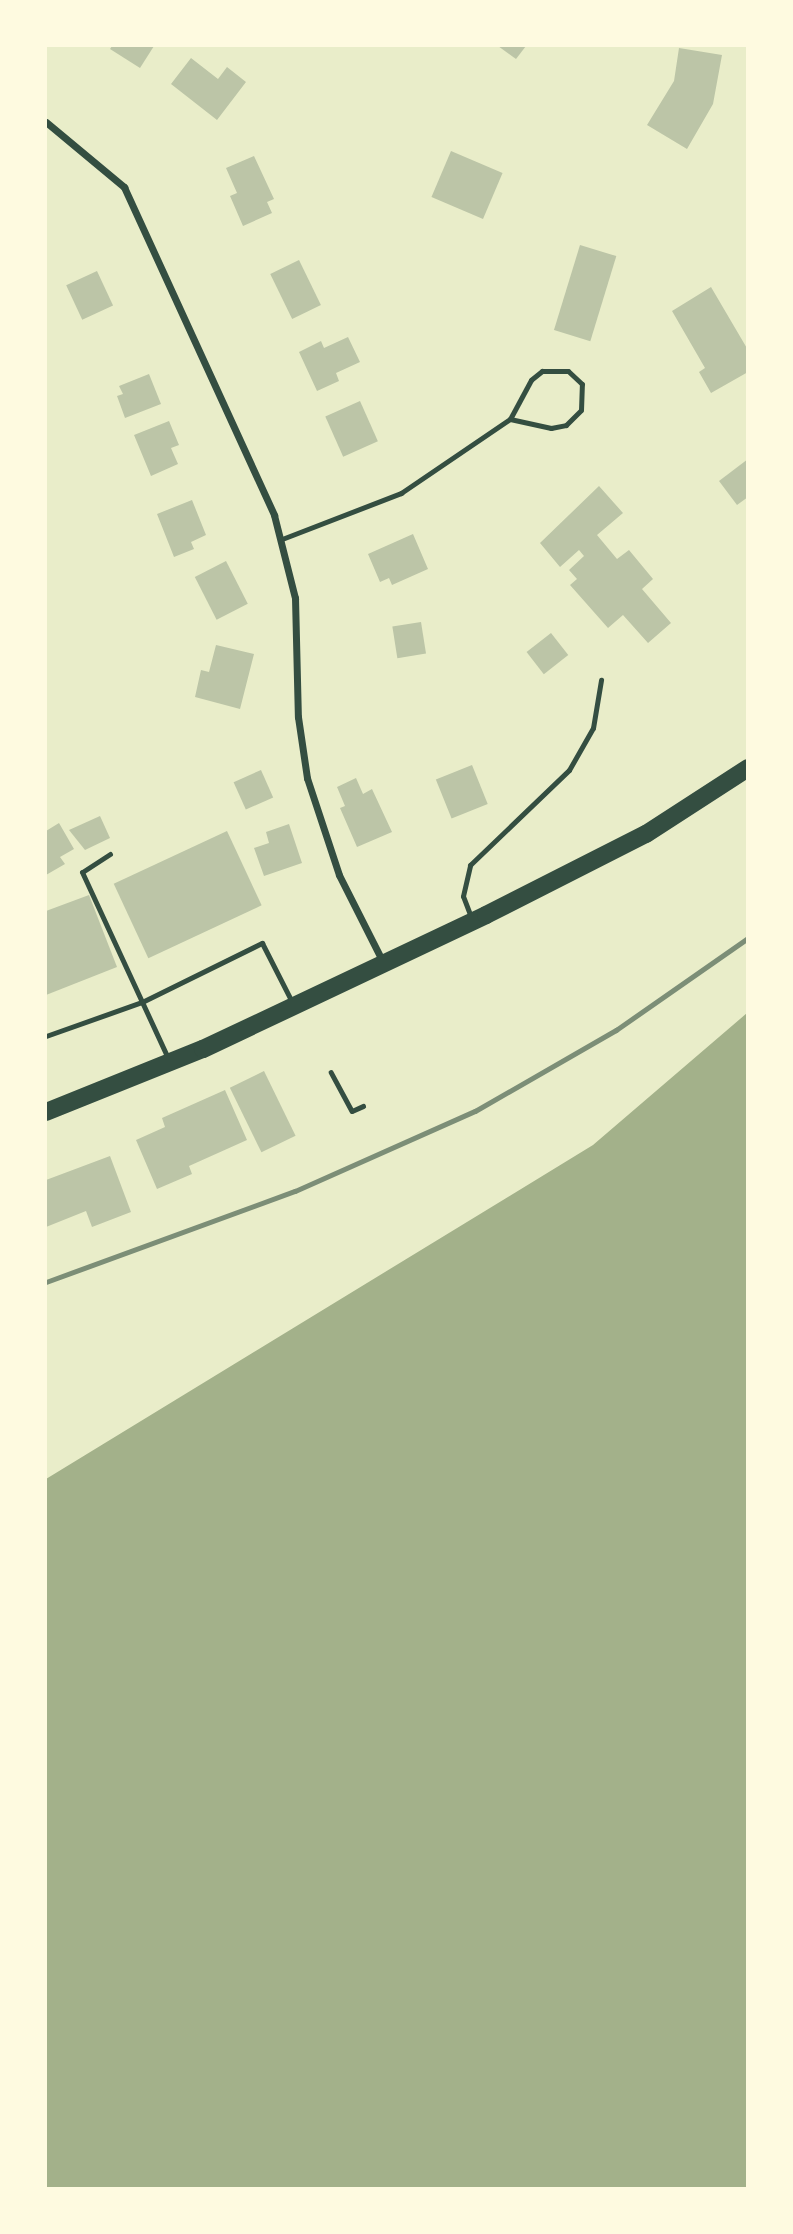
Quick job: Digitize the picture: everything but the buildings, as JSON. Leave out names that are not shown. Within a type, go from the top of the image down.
[{"type":"main road","points":[[46,1112],[294,1005],[472,920],[646,834],[747,768]]},
{"type":"street","points":[[46,122],[124,187],[169,277],[282,539],[295,598],[298,717],[307,778],[339,875],[383,962]]},
{"type":"lane","points":[[282,539],[401,493],[510,419],[531,380],[542,370],[568,370],[582,384],[581,410],[566,425],[551,428],[510,419]]},
{"type":"lane","points":[[472,920],[463,896],[470,865],[569,771],[593,728],[601,680]]},
{"type":"lane","points":[[110,854],[82,872],[169,1061]]},
{"type":"lane","points":[[46,1036],[142,1002],[262,943],[294,1005]]},
{"type":"path","points":[[331,1072],[352,1111],[363,1106]]},
{"type":"shaded area","points":[[747,1013],[747,2188],[46,2188],[46,1479],[593,1145]]},
{"type":"railway","points":[[46,1282],[295,1191],[475,1111],[616,1030],[748,938]]}]
